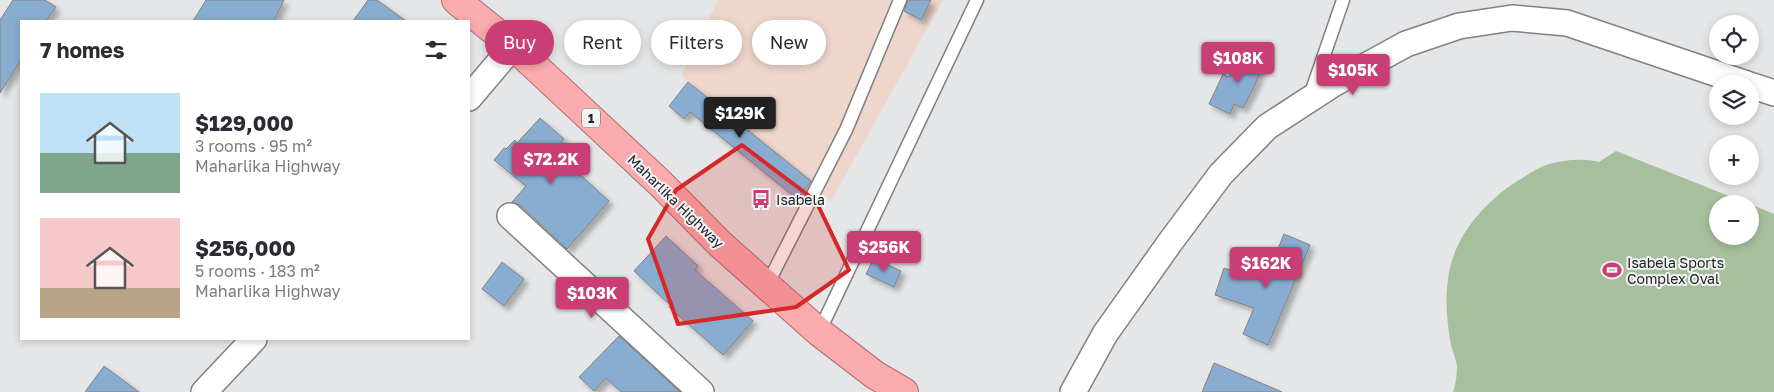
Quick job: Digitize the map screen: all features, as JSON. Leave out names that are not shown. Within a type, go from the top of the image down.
[{"type":"highway","name":"Maharlika Highway","points":[[456,0],[485,23]]},
{"type":"highway","name":"Maharlika Highway","points":[[534,65],[661,184],[719,243],[819,332],[875,375],[904,392]]},
{"type":"street","points":[[1073,392],[1105,334],[1221,174],[1267,127],[1333,84],[1406,44],[1459,26],[1512,18],[1567,23],[1721,75]]},
{"type":"street","points":[[470,97],[498,65]]},
{"type":"street","points":[[1759,88],[1774,93]]},
{"type":"street","points":[[510,216],[702,392]]},
{"type":"street","points":[[204,392],[253,340]]},
{"type":"lane","points":[[767,285],[846,130],[900,0]]},
{"type":"lane","points":[[819,332],[976,0]]},
{"type":"lane","points":[[1308,101],[1343,0]]},
{"type":"highlighted area","points":[[742,145],[816,201],[849,270],[796,307],[678,324],[648,239],[676,190]]},
{"type":"shaded area","points":[[718,0],[943,0],[831,201],[681,76],[686,65],[742,65],[742,20],[708,20]]},
{"type":"green space","name":"Isabela Sports Complex Oval","points":[[1616,151],[1726,195],[1709,195],[1709,245],[1759,245],[1759,208],[1774,214],[1774,392],[1453,392],[1457,366],[1449,332],[1447,287],[1451,264],[1456,249],[1464,235],[1483,209],[1494,198],[1536,170],[1546,165],[1566,161],[1586,160],[1599,162]]},
{"type":"building","points":[[13,0],[45,0],[56,7],[47,20],[20,20],[20,62],[0,93],[0,20]]},
{"type":"building","points":[[206,0],[284,0],[274,20],[194,20]]},
{"type":"building","points":[[368,0],[377,0],[405,20],[354,20]]},
{"type":"building","points":[[908,0],[931,0],[921,20],[904,11]]},
{"type":"building","points":[[1249,52],[1265,58],[1255,85],[1243,108],[1234,104],[1230,114],[1209,104],[1223,74],[1229,77],[1236,57],[1246,61]]},
{"type":"building","points":[[688,82],[811,181],[797,199],[690,112],[684,119],[669,106]]},
{"type":"building","points":[[540,118],[564,139],[554,151],[609,201],[567,249],[520,205],[512,202],[526,186],[494,160],[504,148],[506,149],[515,140],[517,143]]},
{"type":"building","points":[[1284,234],[1310,245],[1268,345],[1243,334],[1254,308],[1215,295],[1224,268],[1265,281]]},
{"type":"building","points":[[666,236],[698,266],[695,270],[753,321],[723,355],[669,307],[671,306],[634,271]]},
{"type":"building","points":[[874,258],[901,271],[894,287],[866,274]]},
{"type":"building","points":[[502,262],[524,279],[504,306],[482,289]]},
{"type":"building","points":[[619,336],[680,392],[621,392],[606,378],[594,391],[579,377]]},
{"type":"building","points":[[1214,363],[1282,392],[1202,392]]},
{"type":"building","points":[[104,366],[139,392],[85,392]]},
{"type":"place","name":"Isabela","points":[[761,199]]},
{"type":"place","name":"Isabela Sports Complex Oval","points":[[1612,270]]}]
